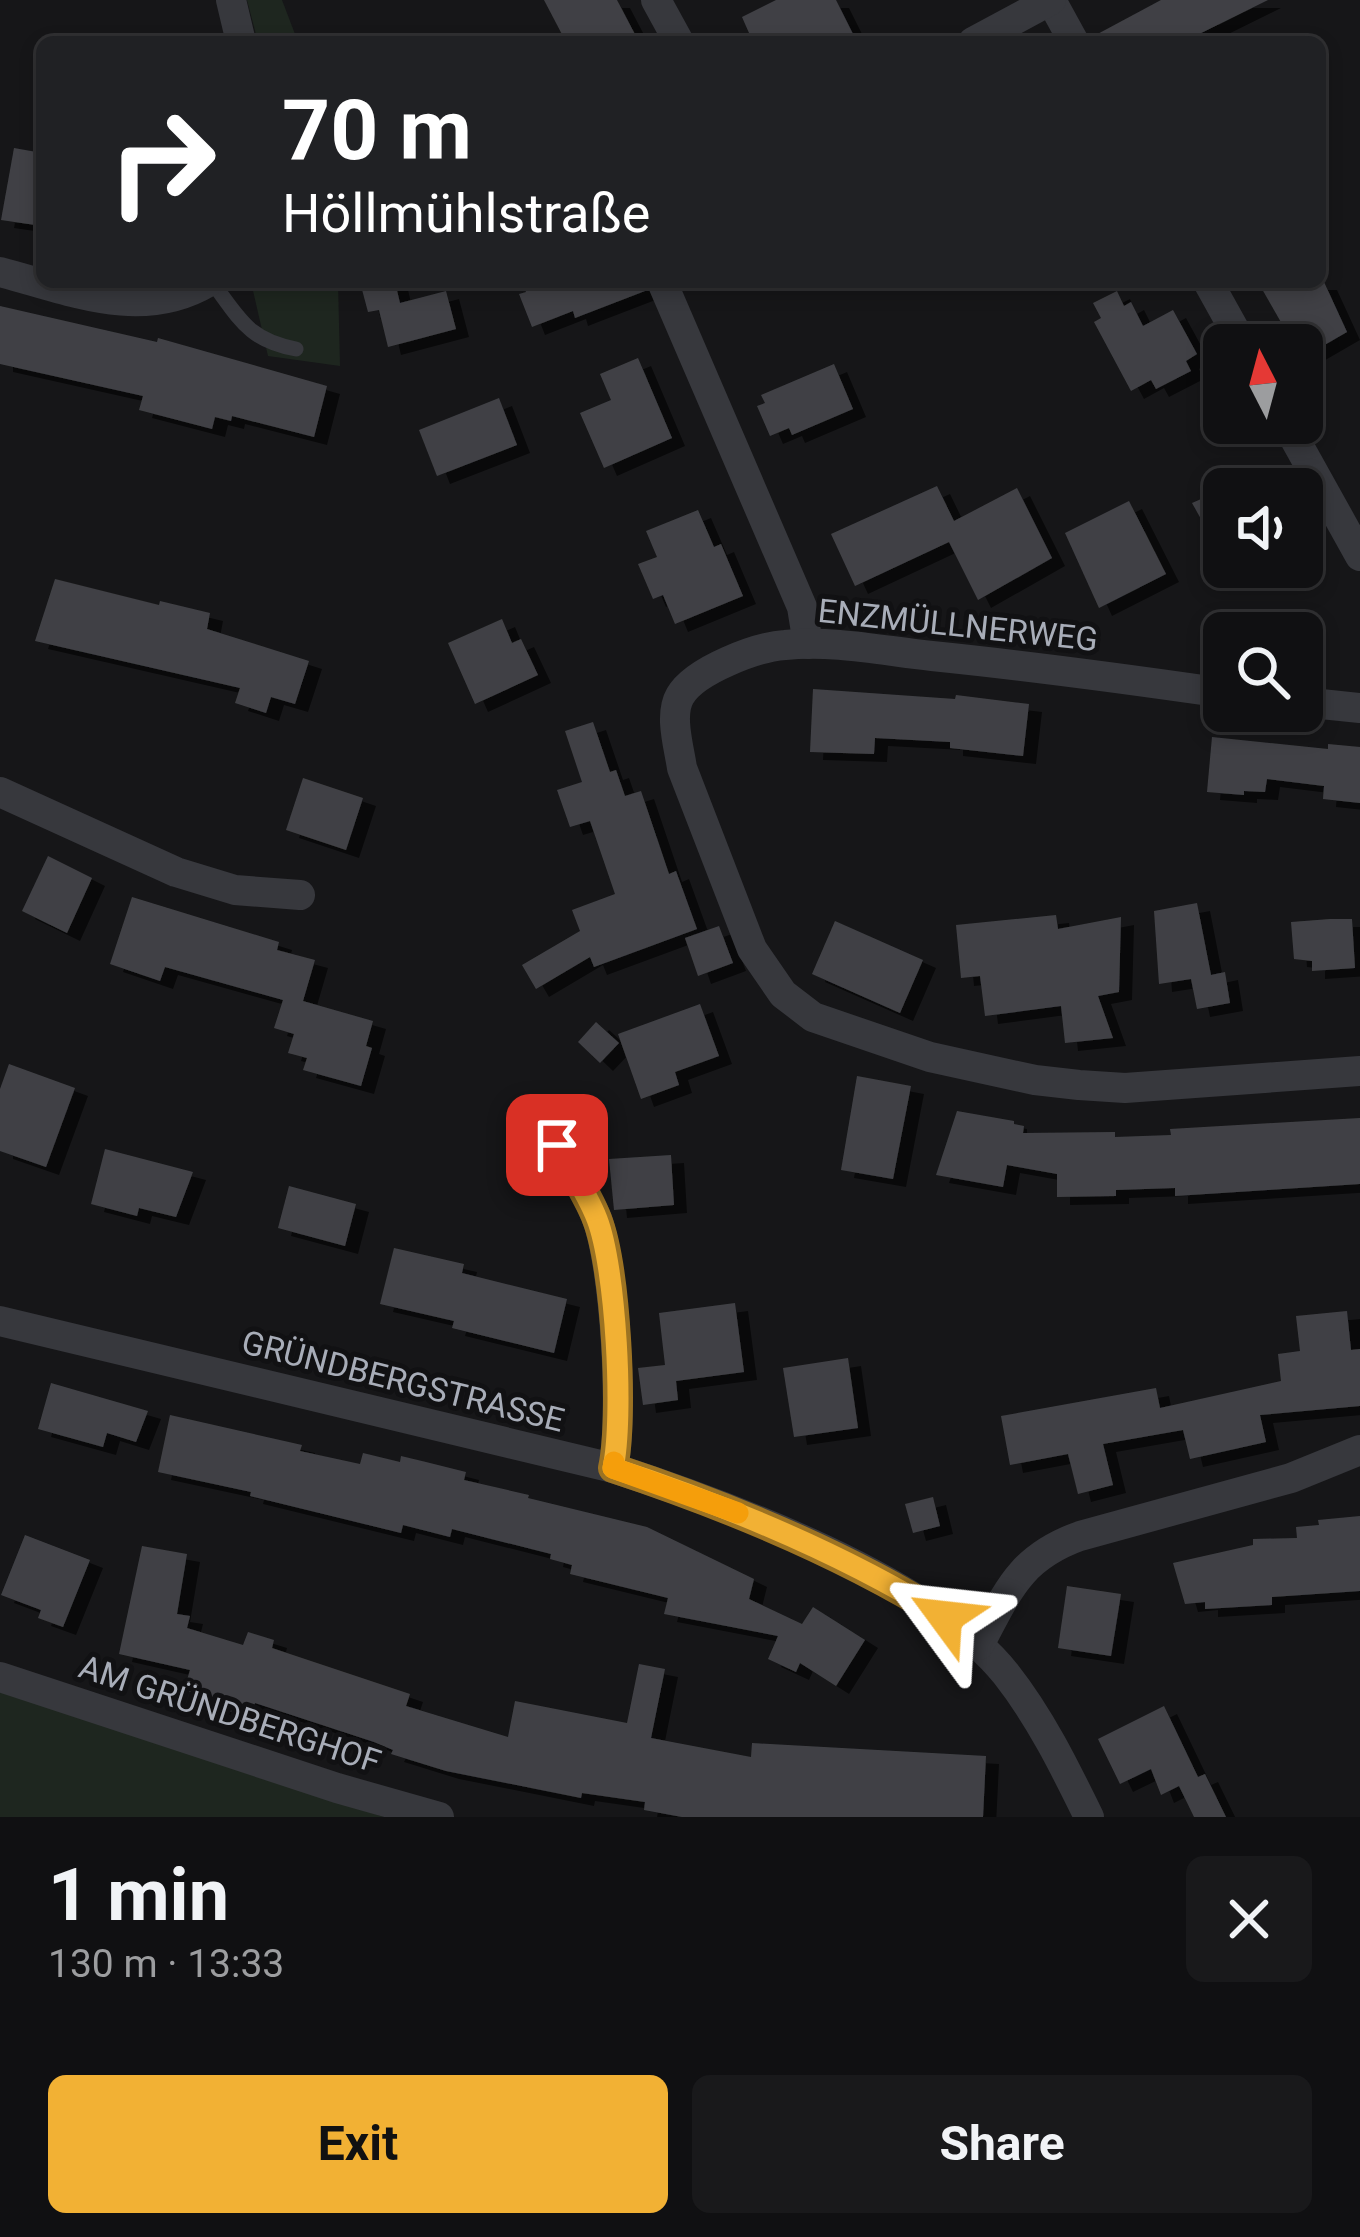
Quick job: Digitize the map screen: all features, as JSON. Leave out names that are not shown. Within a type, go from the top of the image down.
[{"type":"street","points":[[231,0],[240,36]]},
{"type":"street","points":[[656,0],[676,36]]},
{"type":"street","points":[[984,36],[1051,0],[1071,36]]},
{"type":"street","points":[[0,272],[36,281]]},
{"type":"street","points":[[64,288],[128,304],[170,298],[195,288]]},
{"type":"street","points":[[665,288],[802,607],[808,644]]},
{"type":"street","points":[[1211,288],[1231,324]]},
{"type":"street","points":[[1298,444],[1360,556]]},
{"type":"street","name":"ENZMÜLLNERWEG","points":[[1203,690],[1011,664],[808,644],[770,647],[727,662],[682,692],[676,711],[682,768],[740,925],[762,967],[813,1017],[891,1046],[993,1072],[1079,1085],[1125,1088],[1360,1071]]},
{"type":"street","points":[[1323,704],[1360,708]]},
{"type":"street","points":[[0,792],[176,872],[235,890],[300,895]]},
{"type":"street","points":[[557,1145],[597,1220],[605,1251],[620,1419],[613,1468]]},
{"type":"street","name":"GRÜNDBERGSTRASSE","points":[[0,1321],[613,1468],[704,1499],[855,1568],[945,1617],[979,1645],[1032,1711],[1089,1817]]},
{"type":"street","points":[[979,1645],[1018,1573],[1047,1549],[1291,1478],[1360,1450]]},
{"type":"street","name":"AM GRÜNDBERGHOF","points":[[0,1677],[439,1817]]},
{"type":"lane","points":[[215,288],[253,335],[268,344],[296,349]]},
{"type":"shaded area","points":[[247,0],[282,0],[296,36],[256,36]]},
{"type":"shaded area","points":[[252,288],[338,288],[340,366],[268,356]]},
{"type":"shaded area","points":[[0,1688],[384,1817],[0,1817]]},
{"type":"building","points":[[544,0],[617,0],[636,36],[563,36]]},
{"type":"building","points":[[776,0],[836,0],[854,36],[750,36],[742,17]]},
{"type":"building","points":[[1161,0],[1268,0],[1195,36],[1094,36]]},
{"type":"building","points":[[14,148],[36,152],[36,225],[1,220]]},
{"type":"building","points":[[1326,286],[1347,332],[1323,346],[1323,324],[1282,324],[1261,288]]},
{"type":"building","points":[[362,288],[396,288],[400,303],[446,291],[456,329],[388,347],[379,310],[368,312]]},
{"type":"building","points":[[524,288],[645,291],[575,318],[573,311],[532,327],[519,294],[526,292]]},
{"type":"building","points":[[1117,291],[1124,306],[1131,302],[1143,326],[1173,310],[1197,354],[1186,361],[1191,371],[1156,389],[1151,380],[1131,391],[1094,322],[1101,318],[1093,303]]},
{"type":"building","points":[[0,306],[157,342],[158,338],[327,386],[314,437],[232,416],[231,421],[215,417],[212,429],[139,410],[143,396],[0,364]]},
{"type":"building","points":[[638,358],[672,438],[604,468],[580,413],[611,400],[600,374]]},
{"type":"building","points":[[834,364],[853,409],[792,435],[789,428],[770,436],[757,406],[765,403],[761,395]]},
{"type":"building","points":[[499,398],[517,445],[437,476],[419,430]]},
{"type":"building","points":[[937,486],[954,521],[1017,488],[1052,558],[978,600],[949,542],[855,586],[831,534]]},
{"type":"building","points":[[1203,498],[1203,523],[1192,503]]},
{"type":"building","points":[[1129,501],[1166,574],[1099,608],[1065,533]]},
{"type":"building","points":[[698,510],[714,547],[721,544],[743,596],[675,624],[663,595],[653,599],[638,564],[657,557],[646,531]]},
{"type":"building","points":[[55,579],[210,613],[207,629],[309,661],[295,704],[271,697],[266,713],[235,703],[240,688],[35,641]]},
{"type":"building","points":[[502,619],[512,643],[521,639],[538,675],[475,704],[448,643]]},
{"type":"building","points":[[813,689],[955,699],[956,695],[1029,704],[1023,756],[950,748],[950,742],[875,738],[874,754],[810,752]]},
{"type":"building","points":[[593,722],[610,772],[616,770],[625,796],[641,791],[669,874],[676,871],[697,929],[594,967],[590,957],[536,989],[522,965],[580,931],[572,910],[615,894],[590,821],[570,827],[557,790],[582,782],[565,731]]},
{"type":"building","points":[[1212,737],[1328,749],[1328,744],[1360,747],[1360,803],[1323,799],[1324,786],[1267,779],[1265,792],[1207,792]]},
{"type":"building","points":[[303,778],[363,798],[346,850],[286,830]]},
{"type":"building","points":[[48,856],[92,878],[67,933],[22,911]]},
{"type":"building","points":[[132,897],[279,942],[277,950],[315,960],[303,1001],[373,1021],[366,1046],[372,1048],[361,1086],[303,1070],[307,1058],[288,1053],[294,1034],[274,1028],[283,1000],[165,967],[160,981],[110,964]]},
{"type":"building","points":[[1197,903],[1211,975],[1225,972],[1230,1003],[1197,1009],[1191,979],[1159,984],[1154,911]]},
{"type":"building","points":[[1056,915],[1058,929],[1121,917],[1119,992],[1098,996],[1113,1038],[1065,1043],[1061,1006],[985,1016],[980,976],[961,978],[956,925]]},
{"type":"building","points":[[1352,919],[1355,968],[1312,971],[1312,961],[1294,959],[1291,922]]},
{"type":"building","points":[[835,921],[923,960],[900,1013],[812,974]]},
{"type":"building","points":[[719,926],[733,963],[698,976],[685,938]]},
{"type":"building","points":[[700,1004],[719,1056],[675,1072],[679,1085],[641,1099],[618,1034]]},
{"type":"building","points":[[596,1022],[619,1043],[600,1063],[578,1042]]},
{"type":"building","points":[[9,1064],[75,1088],[46,1167],[0,1151],[0,1089]]},
{"type":"building","points":[[857,1076],[911,1086],[893,1179],[841,1170]]},
{"type":"building","points":[[957,1111],[1014,1121],[1024,1126],[1023,1133],[1115,1132],[1115,1137],[1171,1135],[1170,1129],[1360,1118],[1360,1184],[1175,1196],[1175,1188],[1116,1190],[1116,1196],[1057,1197],[1057,1174],[1007,1165],[1003,1187],[936,1175]]},
{"type":"building","points":[[105,1149],[193,1172],[176,1217],[139,1208],[137,1216],[91,1204]]},
{"type":"building","points":[[671,1155],[674,1205],[614,1210],[609,1159]]},
{"type":"building","points":[[289,1186],[356,1204],[345,1246],[278,1228]]},
{"type":"building","points":[[394,1248],[464,1264],[462,1273],[567,1299],[554,1353],[452,1328],[454,1321],[380,1304]]},
{"type":"building","points":[[735,1303],[744,1372],[676,1381],[678,1400],[643,1405],[638,1368],[665,1365],[659,1313]]},
{"type":"building","points":[[1347,1311],[1351,1350],[1360,1349],[1360,1406],[1260,1415],[1266,1442],[1190,1459],[1183,1430],[1103,1444],[1113,1485],[1078,1494],[1068,1454],[1010,1465],[1001,1416],[1156,1388],[1160,1408],[1281,1381],[1278,1354],[1300,1351],[1296,1316]]},
{"type":"building","points":[[848,1358],[858,1428],[794,1437],[783,1368]]},
{"type":"building","points":[[51,1383],[148,1411],[136,1442],[107,1433],[103,1447],[38,1429]]},
{"type":"building","points":[[170,1415],[302,1445],[300,1451],[360,1464],[363,1453],[400,1462],[401,1456],[466,1472],[464,1480],[647,1527],[754,1579],[749,1599],[802,1624],[813,1607],[865,1640],[836,1686],[800,1663],[796,1672],[768,1659],[778,1636],[664,1614],[668,1598],[570,1574],[572,1565],[550,1559],[551,1554],[452,1529],[450,1537],[403,1525],[401,1533],[158,1472]]},
{"type":"building","points":[[933,1497],[940,1526],[913,1533],[905,1504]]},
{"type":"building","points":[[1360,1516],[1360,1591],[1272,1597],[1272,1605],[1205,1609],[1205,1602],[1185,1604],[1173,1563],[1253,1545],[1253,1539],[1297,1538],[1296,1527],[1319,1525],[1318,1520]]},
{"type":"building","points":[[25,1535],[90,1560],[63,1627],[38,1618],[41,1610],[1,1595]]},
{"type":"building","points":[[142,1546],[187,1554],[177,1614],[190,1616],[187,1628],[243,1645],[248,1632],[274,1640],[272,1648],[410,1694],[406,1706],[508,1737],[515,1701],[627,1723],[639,1664],[665,1669],[651,1738],[751,1757],[752,1743],[986,1756],[983,1817],[682,1817],[644,1810],[645,1802],[582,1793],[581,1798],[446,1771],[255,1703],[250,1718],[202,1702],[204,1696],[184,1690],[190,1670],[119,1654]]},
{"type":"building","points":[[1067,1586],[1121,1594],[1111,1656],[1058,1648]]},
{"type":"building","points":[[1164,1706],[1198,1777],[1205,1774],[1226,1817],[1194,1817],[1179,1786],[1161,1795],[1151,1769],[1120,1784],[1098,1739]]},
{"type":"slow traffic","points":[[614,1462],[613,1468],[738,1513]]},
{"type":"route","points":[[557,1145],[597,1220],[605,1251],[620,1419],[613,1468],[755,1521],[945,1617]]}]
